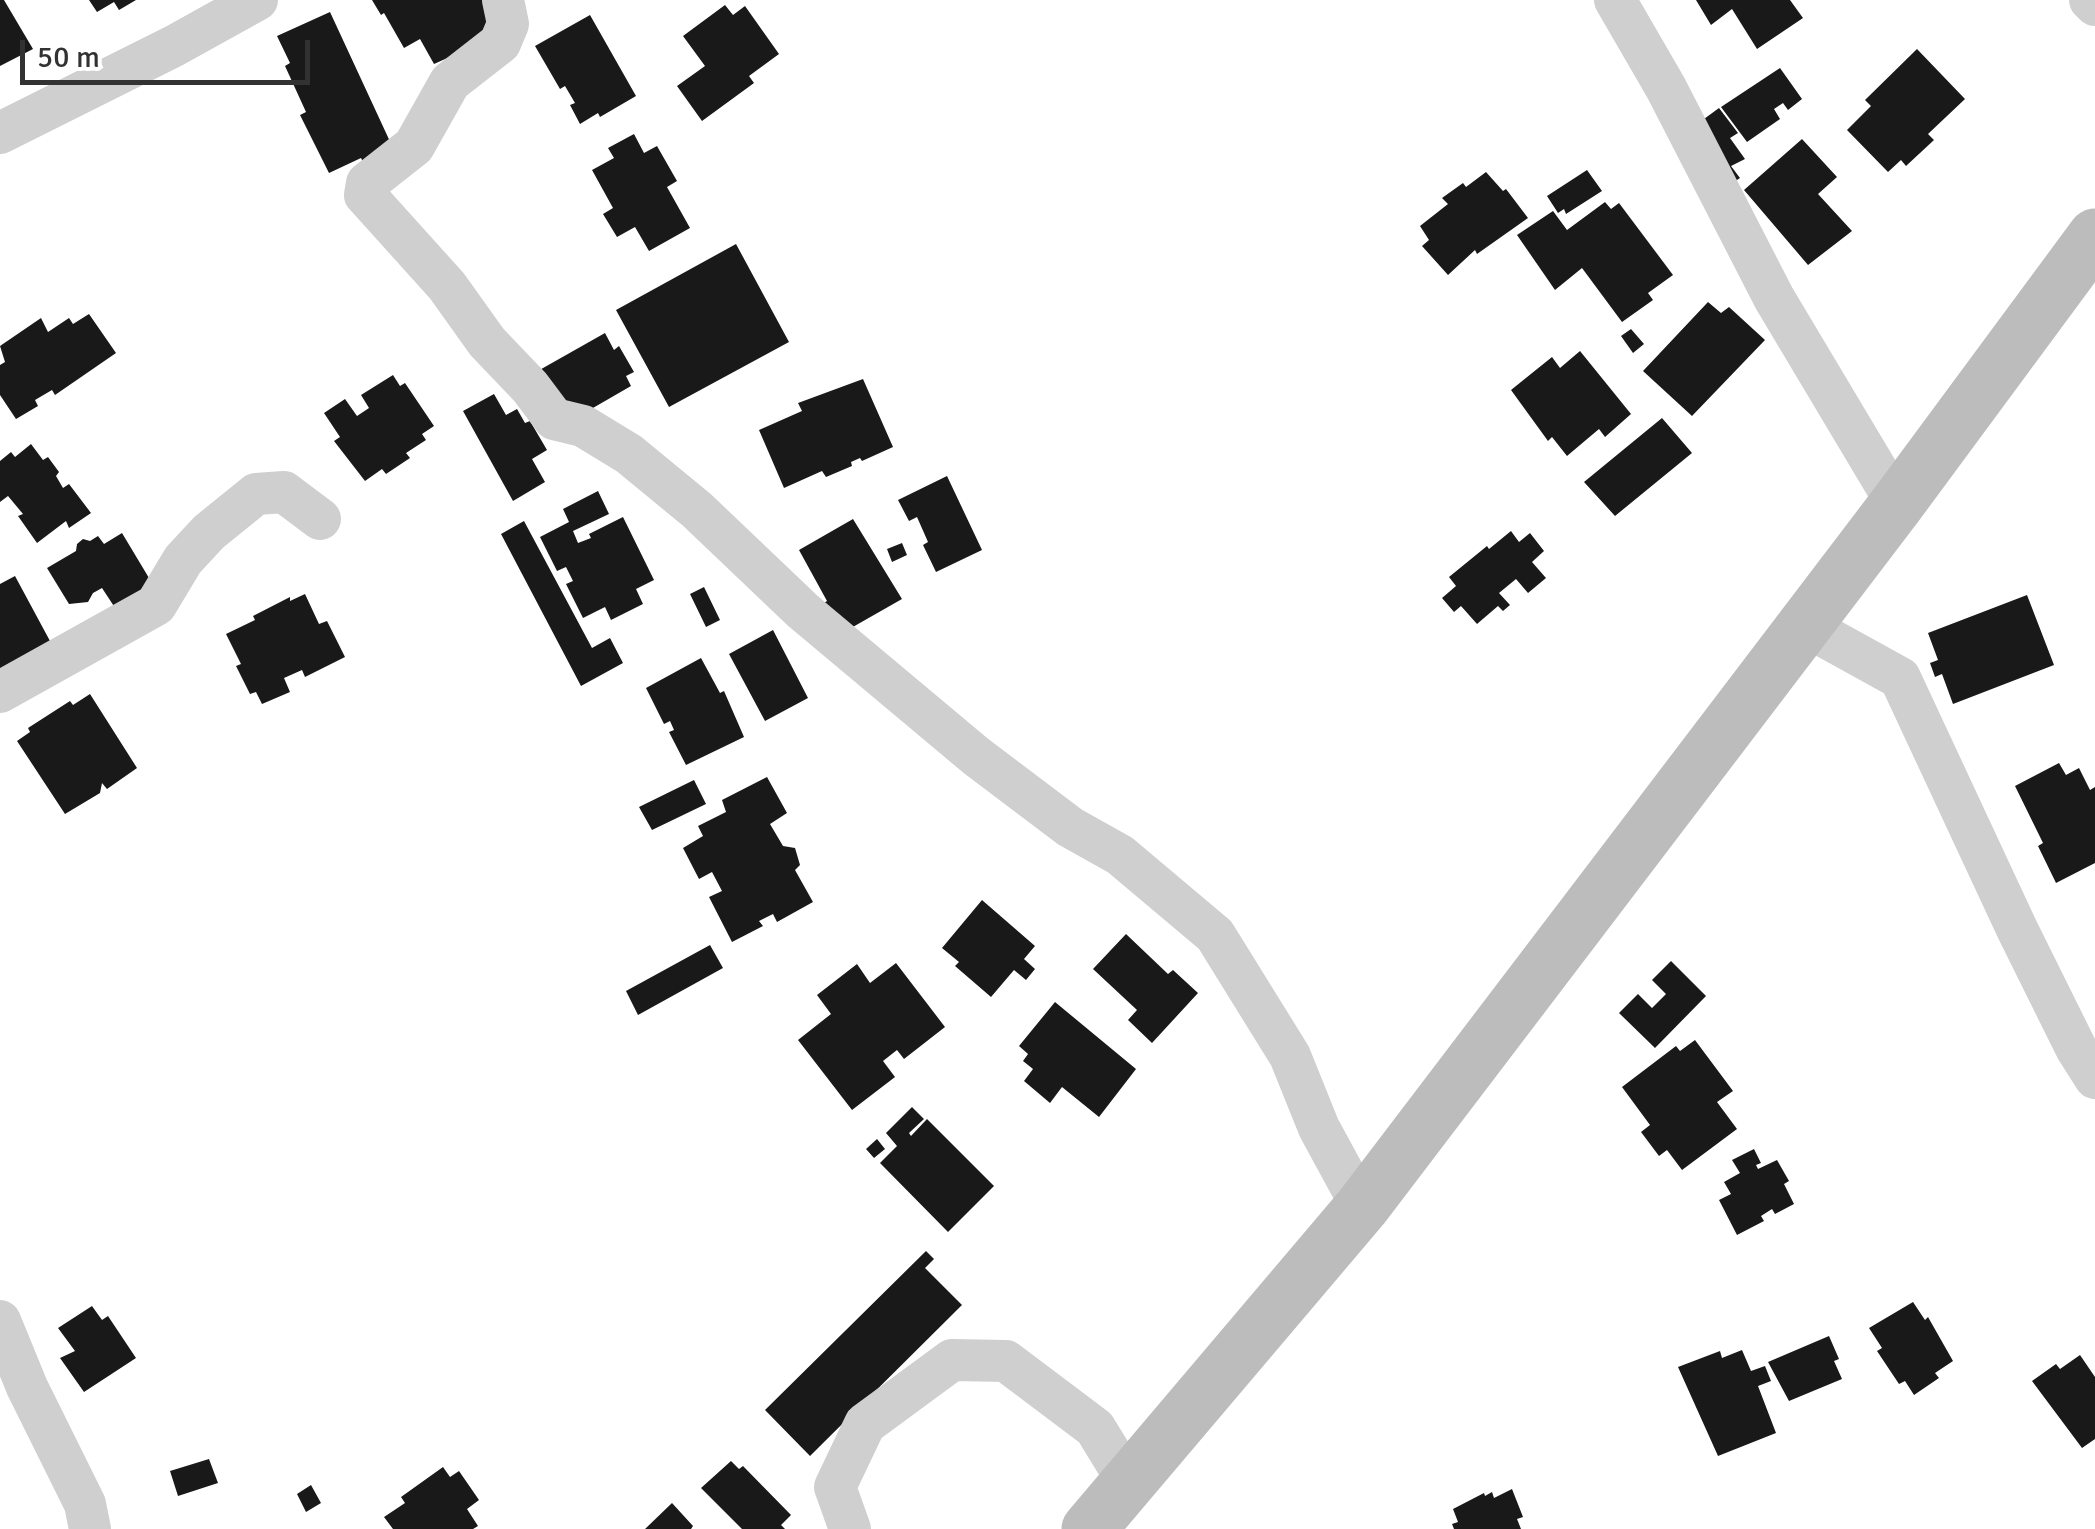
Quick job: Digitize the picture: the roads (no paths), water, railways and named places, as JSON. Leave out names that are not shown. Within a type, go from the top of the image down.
[{"type":"main road","points":[[1089,1529],[1362,1207],[2095,236]]},
{"type":"street","points":[[0,132],[174,46],[256,0]]},
{"type":"street","points":[[503,0],[508,24],[500,43],[450,82],[414,146],[367,184],[365,195],[447,286],[487,342],[554,418],[583,426],[629,454],[698,510],[804,610],[976,756],[1070,827],[1120,855],[1215,935],[1290,1056],[1320,1128],[1362,1207]]},
{"type":"street","points":[[1614,0],[1666,88],[1774,298],[1896,504]]},
{"type":"street","points":[[0,692],[156,605],[183,560],[209,532],[256,494],[284,492],[320,519]]},
{"type":"street","points":[[1804,625],[1900,678],[2017,930],[2095,1078]]},
{"type":"street","points":[[0,1321],[84,1504],[90,1529]]},
{"type":"street","points":[[850,1529],[834,1486],[865,1424],[952,1360],[1006,1361],[1095,1428],[1128,1482]]}]
